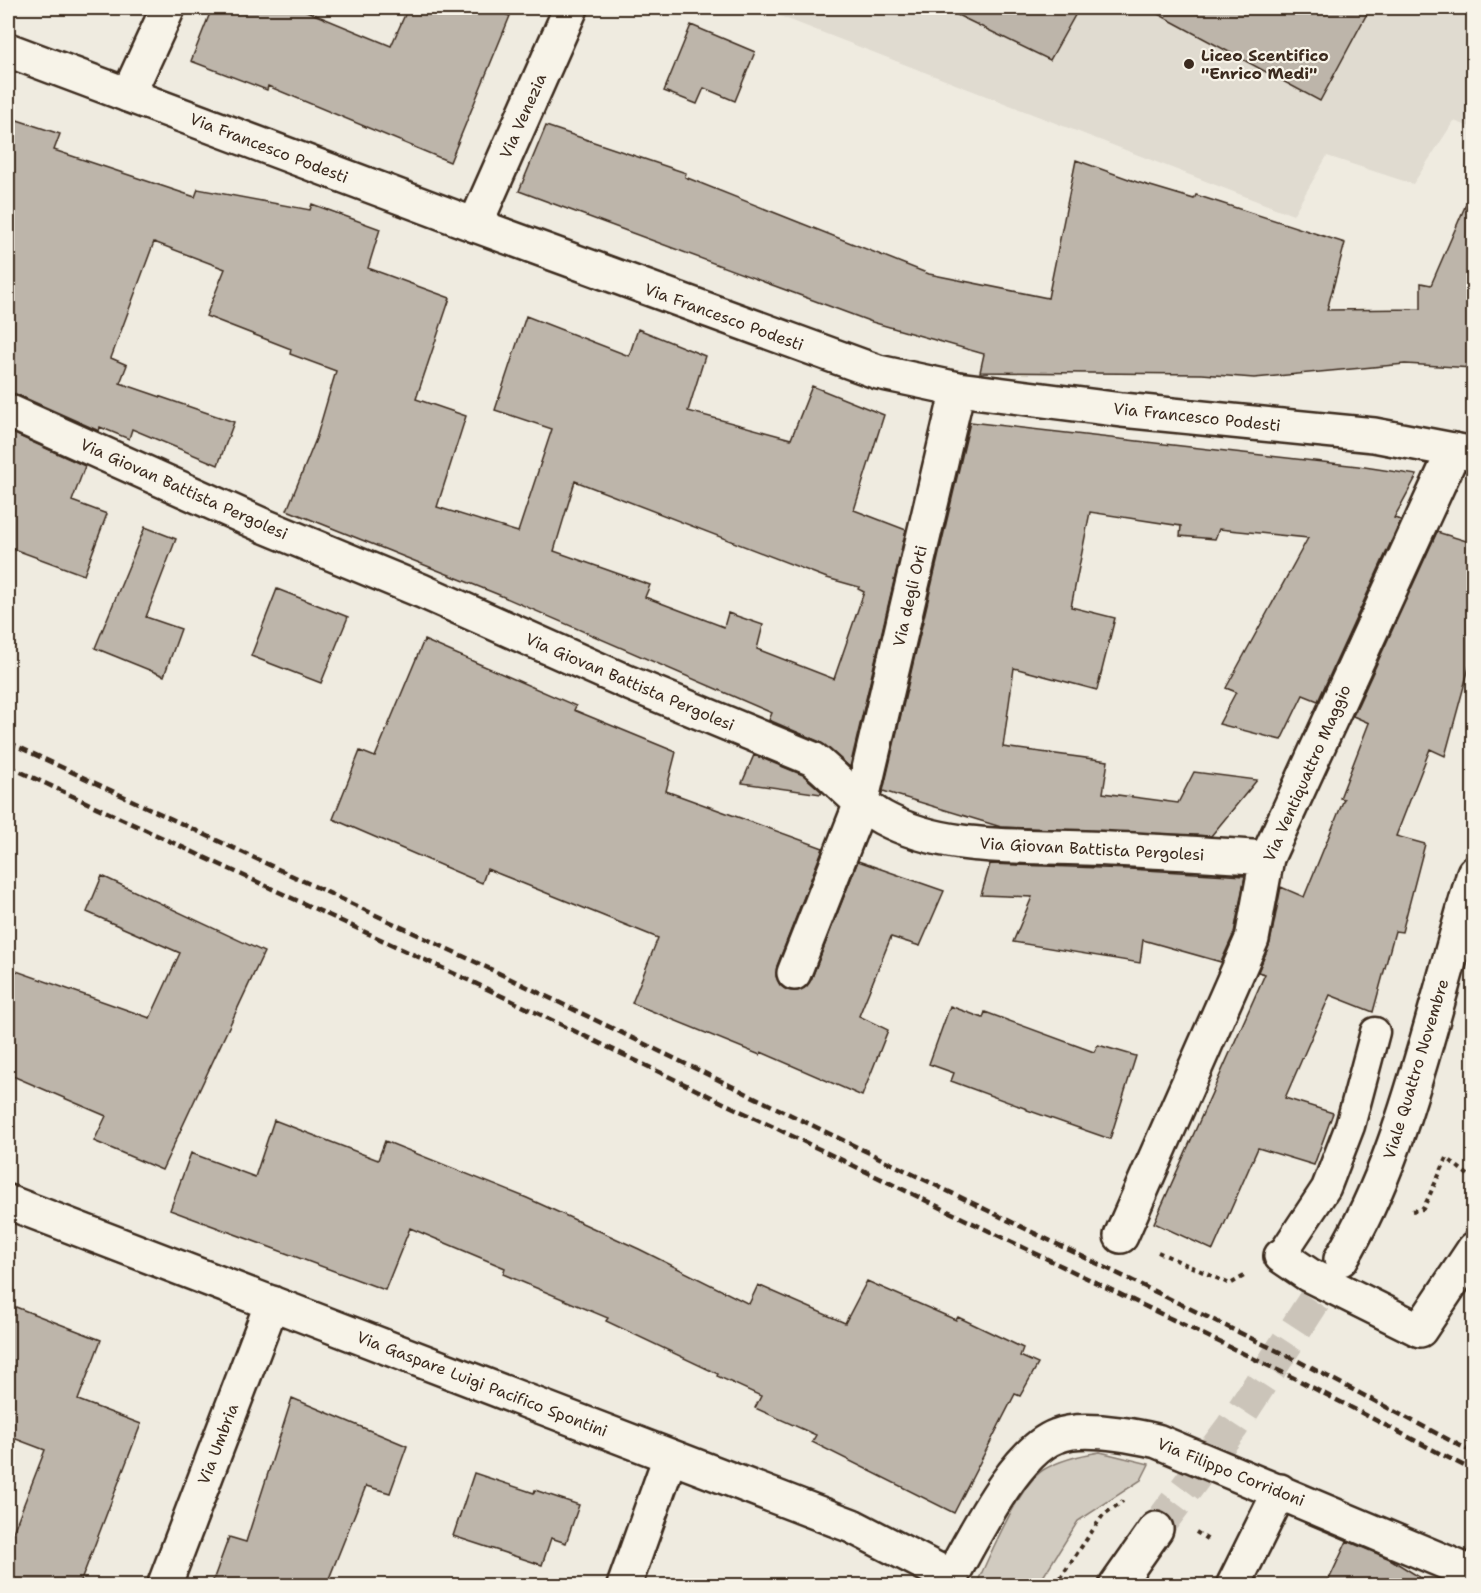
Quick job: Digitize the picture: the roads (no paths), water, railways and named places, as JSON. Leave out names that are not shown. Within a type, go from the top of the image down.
[{"type":"street","points":[[129,95],[168,8]]},
{"type":"street","name":"Via Venezia","points":[[475,225],[571,8]]},
{"type":"street","name":"Via Francesco Podesti","points":[[8,50],[475,225],[878,372],[958,389],[1122,410],[1374,435],[1464,452]]},
{"type":"street","name":"Via degli Orti","points":[[794,973],[861,803],[958,389]]},
{"type":"street","name":"Via Giovan Battista Pergolesi","points":[[8,411],[262,525],[422,591],[629,683],[813,759],[861,803],[885,818],[924,834],[977,843],[1267,858]]},
{"type":"street","name":"Via Ventiquattro Maggio","points":[[1121,1236],[1252,939],[1267,858],[1464,452]]},
{"type":"street","name":"Viale Quattro Novembre","points":[[1341,1259],[1376,1194],[1406,1114],[1473,873]]},
{"type":"street","name":"Via Gaspare Luigi Pacifico Spontini","points":[[8,1202],[852,1526],[949,1581]]},
{"type":"street","points":[[1281,1256],[1309,1275],[1420,1330],[1473,1249]]},
{"type":"street","name":"Via Umbria","points":[[164,1586],[272,1303]]},
{"type":"street","name":"Via Filippo Corridoni","points":[[949,1581],[1008,1479],[1041,1443],[1059,1435],[1091,1432],[1130,1435],[1157,1441],[1473,1574]]},
{"type":"street","points":[[624,1586],[670,1457]]},
{"type":"street","points":[[1233,1586],[1280,1491]]},
{"type":"street","points":[[1116,1586],[1156,1529]]},
{"type":"lane","points":[[1281,1256],[1326,1188],[1350,1126],[1375,1032]]},
{"type":"tunnel","points":[[1156,1529],[1232,1427],[1340,1261]]},
{"type":"railway","points":[[8,742],[486,967],[1300,1362],[1474,1453]]},
{"type":"railway","points":[[8,766],[481,986],[1296,1379],[1474,1471]]},
{"type":"place","name":"Liceo Scentifico \"Enrico Medi\"","points":[[1189,64]]}]
